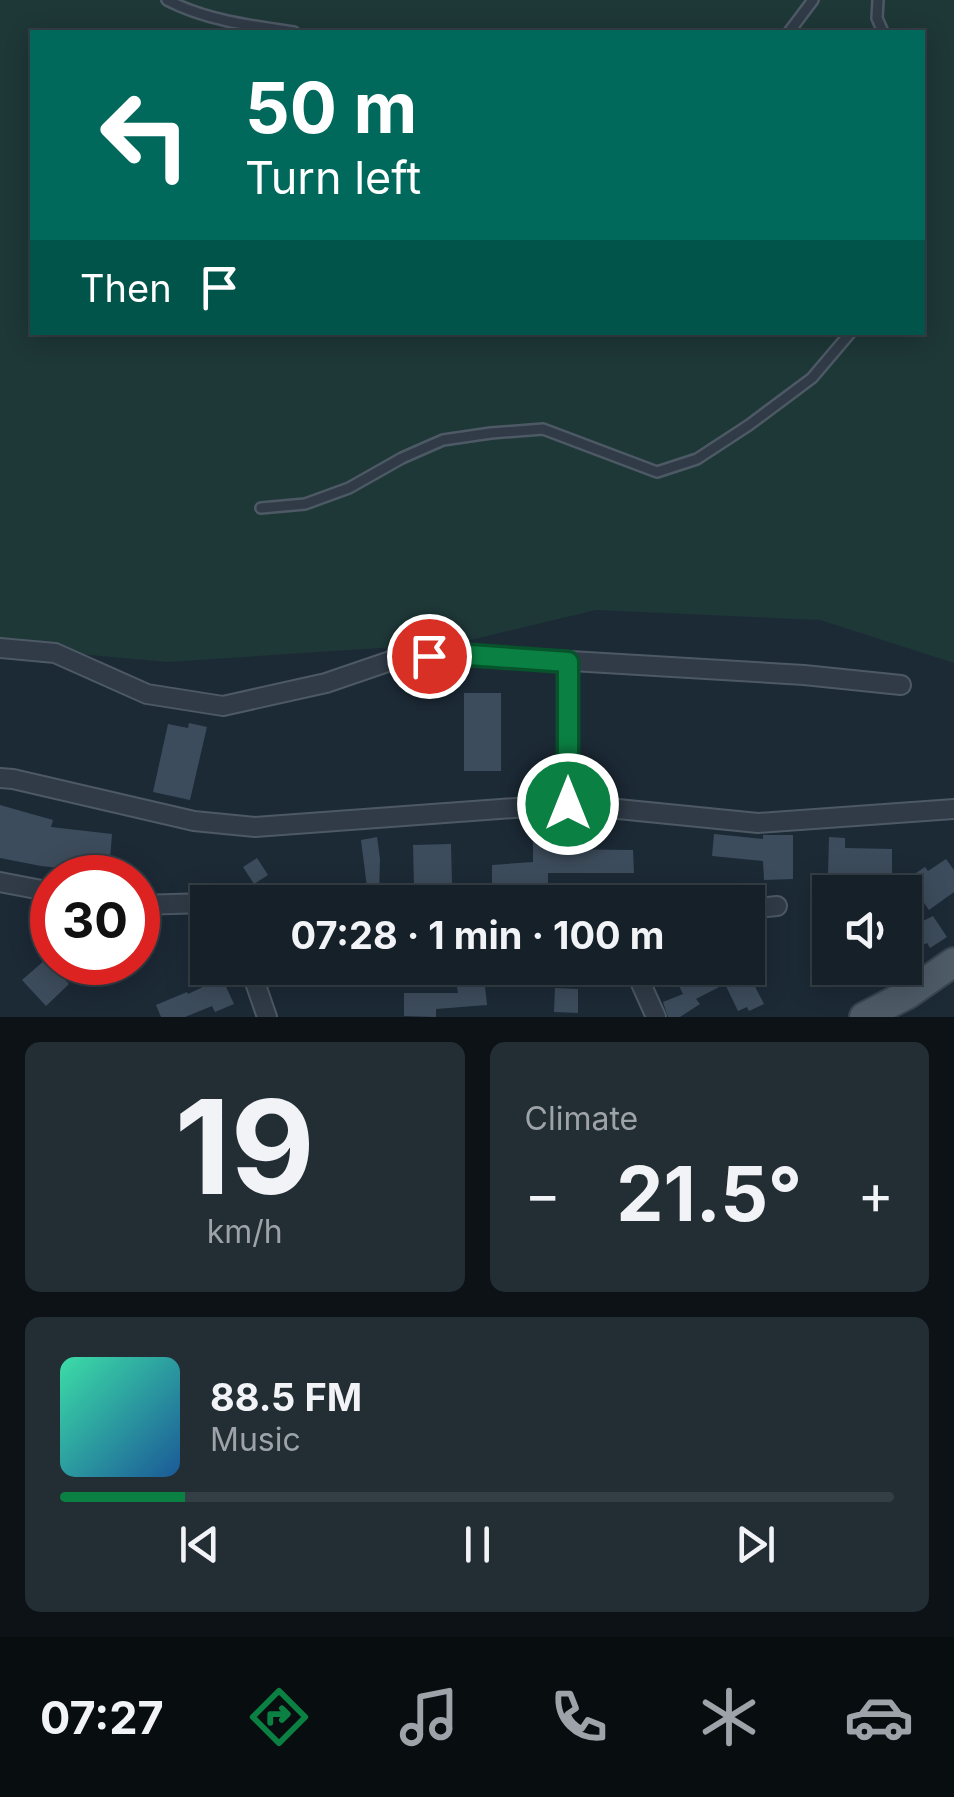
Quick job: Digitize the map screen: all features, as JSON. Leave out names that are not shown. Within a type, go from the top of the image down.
[{"type":"main road","points":[[864,1017],[908,994],[954,962]]},
{"type":"street","points":[[0,648],[55,653],[147,694],[224,706],[326,683],[402,657],[455,654],[804,674],[901,685]]},
{"type":"street","points":[[568,662],[568,804]]},
{"type":"street","points":[[0,778],[194,821],[255,827],[568,804],[758,823],[954,809]]},
{"type":"street","points":[[0,882],[30,888]]},
{"type":"street","points":[[160,904],[190,903]]},
{"type":"street","points":[[765,907],[777,906]]},
{"type":"street","points":[[256,985],[267,1017]]},
{"type":"street","points":[[642,985],[656,1017]]},
{"type":"lane","points":[[167,0],[243,25],[279,30]]},
{"type":"lane","points":[[790,30],[813,0]]},
{"type":"lane","points":[[878,0],[881,30]]},
{"type":"lane","points":[[261,508],[305,504],[349,488],[443,440],[490,433],[543,430],[657,472],[697,460],[749,426],[812,378],[848,335]]},
{"type":"green space","points":[[0,0],[954,0],[954,663],[820,620],[596,610],[458,643],[167,662],[0,647]]},
{"type":"building","points":[[464,693],[501,693],[501,771],[464,771]]},
{"type":"building","points":[[189,723],[207,727],[190,800],[153,792],[168,724],[188,728]]},
{"type":"building","points":[[0,805],[53,820],[51,827],[112,834],[110,855],[30,855],[30,864],[0,858]]},
{"type":"building","points":[[714,834],[763,839],[763,835],[793,835],[793,879],[764,880],[763,861],[712,856]]},
{"type":"building","points":[[533,835],[550,835],[550,849],[633,850],[634,873],[548,873],[548,885],[492,884],[492,865],[533,862]]},
{"type":"building","points":[[377,837],[379,885],[367,885],[361,840]]},
{"type":"building","points":[[829,837],[845,838],[845,848],[892,849],[892,875],[828,875]]},
{"type":"building","points":[[451,844],[452,884],[414,885],[413,845]]},
{"type":"building","points":[[257,858],[268,875],[254,884],[243,867]]},
{"type":"building","points":[[946,859],[954,870],[954,892],[929,910],[922,900],[922,875],[913,875],[925,867],[928,871]]},
{"type":"building","points":[[933,916],[947,937],[930,948],[927,943],[922,946],[922,922]]},
{"type":"building","points":[[30,973],[30,985],[68,985],[46,1006],[22,980]]},
{"type":"building","points":[[207,985],[225,985],[234,1004],[215,1012],[212,1006],[185,1017],[161,1017],[156,1005]]},
{"type":"building","points":[[457,985],[485,985],[487,1005],[436,1009],[436,1017],[404,1016],[404,993],[458,993]]},
{"type":"building","points":[[678,985],[723,985],[696,999],[700,1004],[680,1017],[668,1017],[663,1002],[683,994]]},
{"type":"building","points":[[725,985],[754,985],[764,1004],[738,1011]]},
{"type":"building","points":[[555,988],[578,989],[578,1013],[554,1012]]},
{"type":"route","points":[[429,656],[455,654],[568,662],[568,804]]}]
